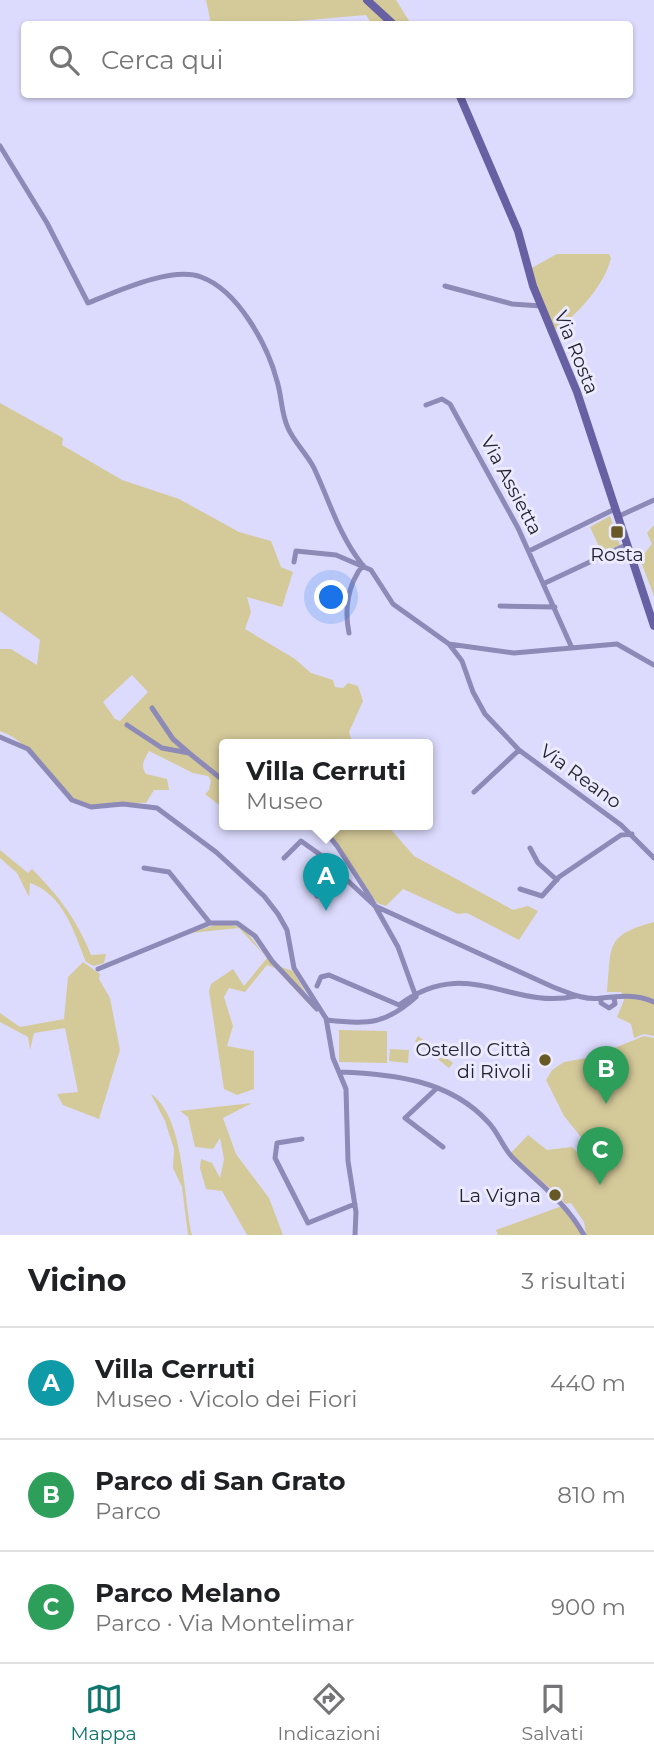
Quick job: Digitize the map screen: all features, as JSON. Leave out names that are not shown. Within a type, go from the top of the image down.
[{"type":"street","points":[[367,0],[387,21]]},
{"type":"street","name":"Via Rosta","points":[[461,98],[518,231],[541,306],[574,384],[654,626]]},
{"type":"street","name":"Via Reano","points":[[0,146],[47,223],[89,303],[136,282],[188,275],[205,279],[238,306],[256,330],[268,355],[289,432],[303,448],[325,499],[362,564],[372,570],[393,604],[449,644],[462,661],[473,692],[485,714],[519,750],[632,834],[654,858]]},
{"type":"street","points":[[445,286],[512,304],[541,306]]},
{"type":"street","name":"Via Assietta","points":[[426,405],[442,399],[450,404],[529,551],[572,648]]},
{"type":"street","points":[[529,551],[654,499]]},
{"type":"street","points":[[545,583],[626,545]]},
{"type":"street","points":[[294,562],[296,551],[337,555],[358,565],[362,564],[345,611],[349,633]]},
{"type":"street","points":[[500,606],[555,607]]},
{"type":"street","points":[[449,644],[514,653],[618,644],[654,665]]},
{"type":"street","points":[[152,708],[173,739],[219,776]]},
{"type":"street","points":[[127,725],[162,748],[189,753]]},
{"type":"street","points":[[0,737],[28,749],[72,800],[91,807],[123,804],[157,808],[216,852],[264,896],[278,914],[286,930],[294,968],[327,1020],[333,1058],[340,1072],[349,1109],[348,1161],[355,1204],[355,1235]]},
{"type":"street","name":"Via Reano","points":[[474,792],[519,750]]},
{"type":"street","points":[[324,830],[337,846],[398,947],[416,997]]},
{"type":"street","points":[[520,889],[542,896],[557,880],[621,835],[632,834]]},
{"type":"street","points":[[284,858],[302,841],[322,856],[326,856],[334,868],[374,906],[576,996],[601,999],[638,995],[654,1002]]},
{"type":"street","points":[[530,848],[538,863],[557,880]]},
{"type":"street","points":[[317,896],[334,891],[322,856]]},
{"type":"street","points":[[144,868],[169,872],[210,923]]},
{"type":"street","points":[[98,969],[210,923],[237,923],[245,927],[327,1020],[362,1022],[388,1019],[416,997]]},
{"type":"street","points":[[317,986],[321,977],[329,975],[399,1005],[434,988],[465,981],[550,1000],[576,996]]},
{"type":"street","points":[[550,1000],[553,987]]},
{"type":"street","points":[[601,999],[601,1003],[609,1008],[615,1004],[614,998]]},
{"type":"street","points":[[340,1072],[397,1075],[453,1095],[487,1121],[510,1155],[557,1197],[584,1235]]},
{"type":"street","points":[[437,1088],[405,1118],[443,1147]]},
{"type":"street","points":[[302,1139],[277,1143],[275,1158],[308,1223],[355,1204]]},
{"type":"shaded area","points":[[206,0],[363,0],[385,21],[370,21],[366,15],[297,21],[210,21]]},
{"type":"shaded area","points":[[372,0],[396,0],[409,21],[394,21]]},
{"type":"shaded area","points":[[557,254],[609,254],[611,258],[596,290],[570,318],[552,332],[528,270]]},
{"type":"shaded area","points":[[0,403],[63,438],[62,445],[122,480],[179,499],[239,532],[271,541],[281,567],[293,572],[282,607],[247,597],[251,612],[245,629],[295,659],[311,673],[333,680],[335,687],[343,688],[348,683],[358,686],[363,701],[349,732],[351,739],[219,739],[219,805],[205,794],[211,781],[208,776],[193,773],[149,751],[143,762],[144,771],[146,774],[167,779],[169,790],[154,790],[146,803],[91,805],[68,793],[26,747],[0,731],[0,649],[11,649],[37,665],[40,640],[0,611]],"holes":[[[132,675],[148,692],[120,721],[115,719],[103,702]]]},
{"type":"shaded area","points":[[610,516],[620,545],[602,553],[590,527]]},
{"type":"shaded area","points":[[654,525],[654,596],[640,559],[652,544],[647,533]]},
{"type":"shaded area","points":[[327,830],[391,830],[414,856],[513,910],[528,906],[538,911],[519,940],[467,913],[458,914],[403,889],[386,906],[377,903]]},
{"type":"shaded area","points":[[0,850],[28,873],[32,869],[42,879],[73,920],[91,955],[106,954],[104,963],[94,966],[86,962],[72,927],[59,905],[42,889],[30,883],[29,897],[17,873],[0,858]]},
{"type":"shaded area","points":[[654,922],[654,1036],[644,1034],[634,1038],[631,1024],[617,1017],[624,1000],[621,992],[607,992],[611,953],[618,938],[626,932]]},
{"type":"shaded area","points":[[218,924],[238,927],[249,936],[274,964],[293,971],[317,1013],[275,968],[267,965],[245,992],[229,988],[224,997],[233,1026],[227,1046],[254,1051],[254,1089],[237,1095],[224,1089],[209,991],[211,984],[233,969],[244,986],[267,958],[239,928],[190,933]]},
{"type":"shaded area","points":[[83,962],[100,974],[99,979],[110,998],[120,1050],[99,1119],[63,1105],[57,1094],[78,1092],[65,1028],[34,1033],[30,1050],[28,1037],[0,1022],[0,1013],[20,1027],[64,1019],[68,977]]},
{"type":"shaded area","points":[[339,1030],[387,1031],[387,1063],[339,1062]]},
{"type":"shaded area","points":[[418,1036],[453,1063],[449,1068],[415,1041]]},
{"type":"shaded area","points":[[644,1036],[654,1038],[654,1235],[586,1235],[584,1222],[571,1203],[566,1204],[559,1197],[560,1189],[553,1191],[510,1154],[528,1135],[547,1150],[572,1147],[584,1159],[594,1153],[564,1116],[546,1080],[552,1070],[564,1062],[592,1057]]},
{"type":"shaded area","points":[[390,1049],[409,1050],[408,1063],[389,1061]]},
{"type":"shaded area","points":[[151,1094],[162,1105],[177,1139],[192,1235],[188,1235],[182,1187],[173,1168],[174,1149],[165,1121]]},
{"type":"shaded area","points":[[252,1103],[223,1118],[236,1154],[269,1198],[283,1235],[247,1235],[222,1191],[206,1189],[200,1168],[201,1159],[212,1163],[220,1178],[224,1159],[220,1138],[213,1149],[195,1147],[188,1117],[180,1111]]},
{"type":"shaded area","points":[[562,1206],[584,1235],[498,1235],[496,1230]]},
{"type":"place","name":"Rosta","points":[[617,532]]},
{"type":"place","name":"Villa Cerruti","points":[[326,911]]},
{"type":"place","name":"Ostello Città di Rivoli","points":[[545,1060]]},
{"type":"place","name":"Parco di San Grato","points":[[606,1104]]},
{"type":"place","name":"Parco Melano","points":[[600,1185]]},
{"type":"place","name":"La Vigna","points":[[555,1195]]}]
